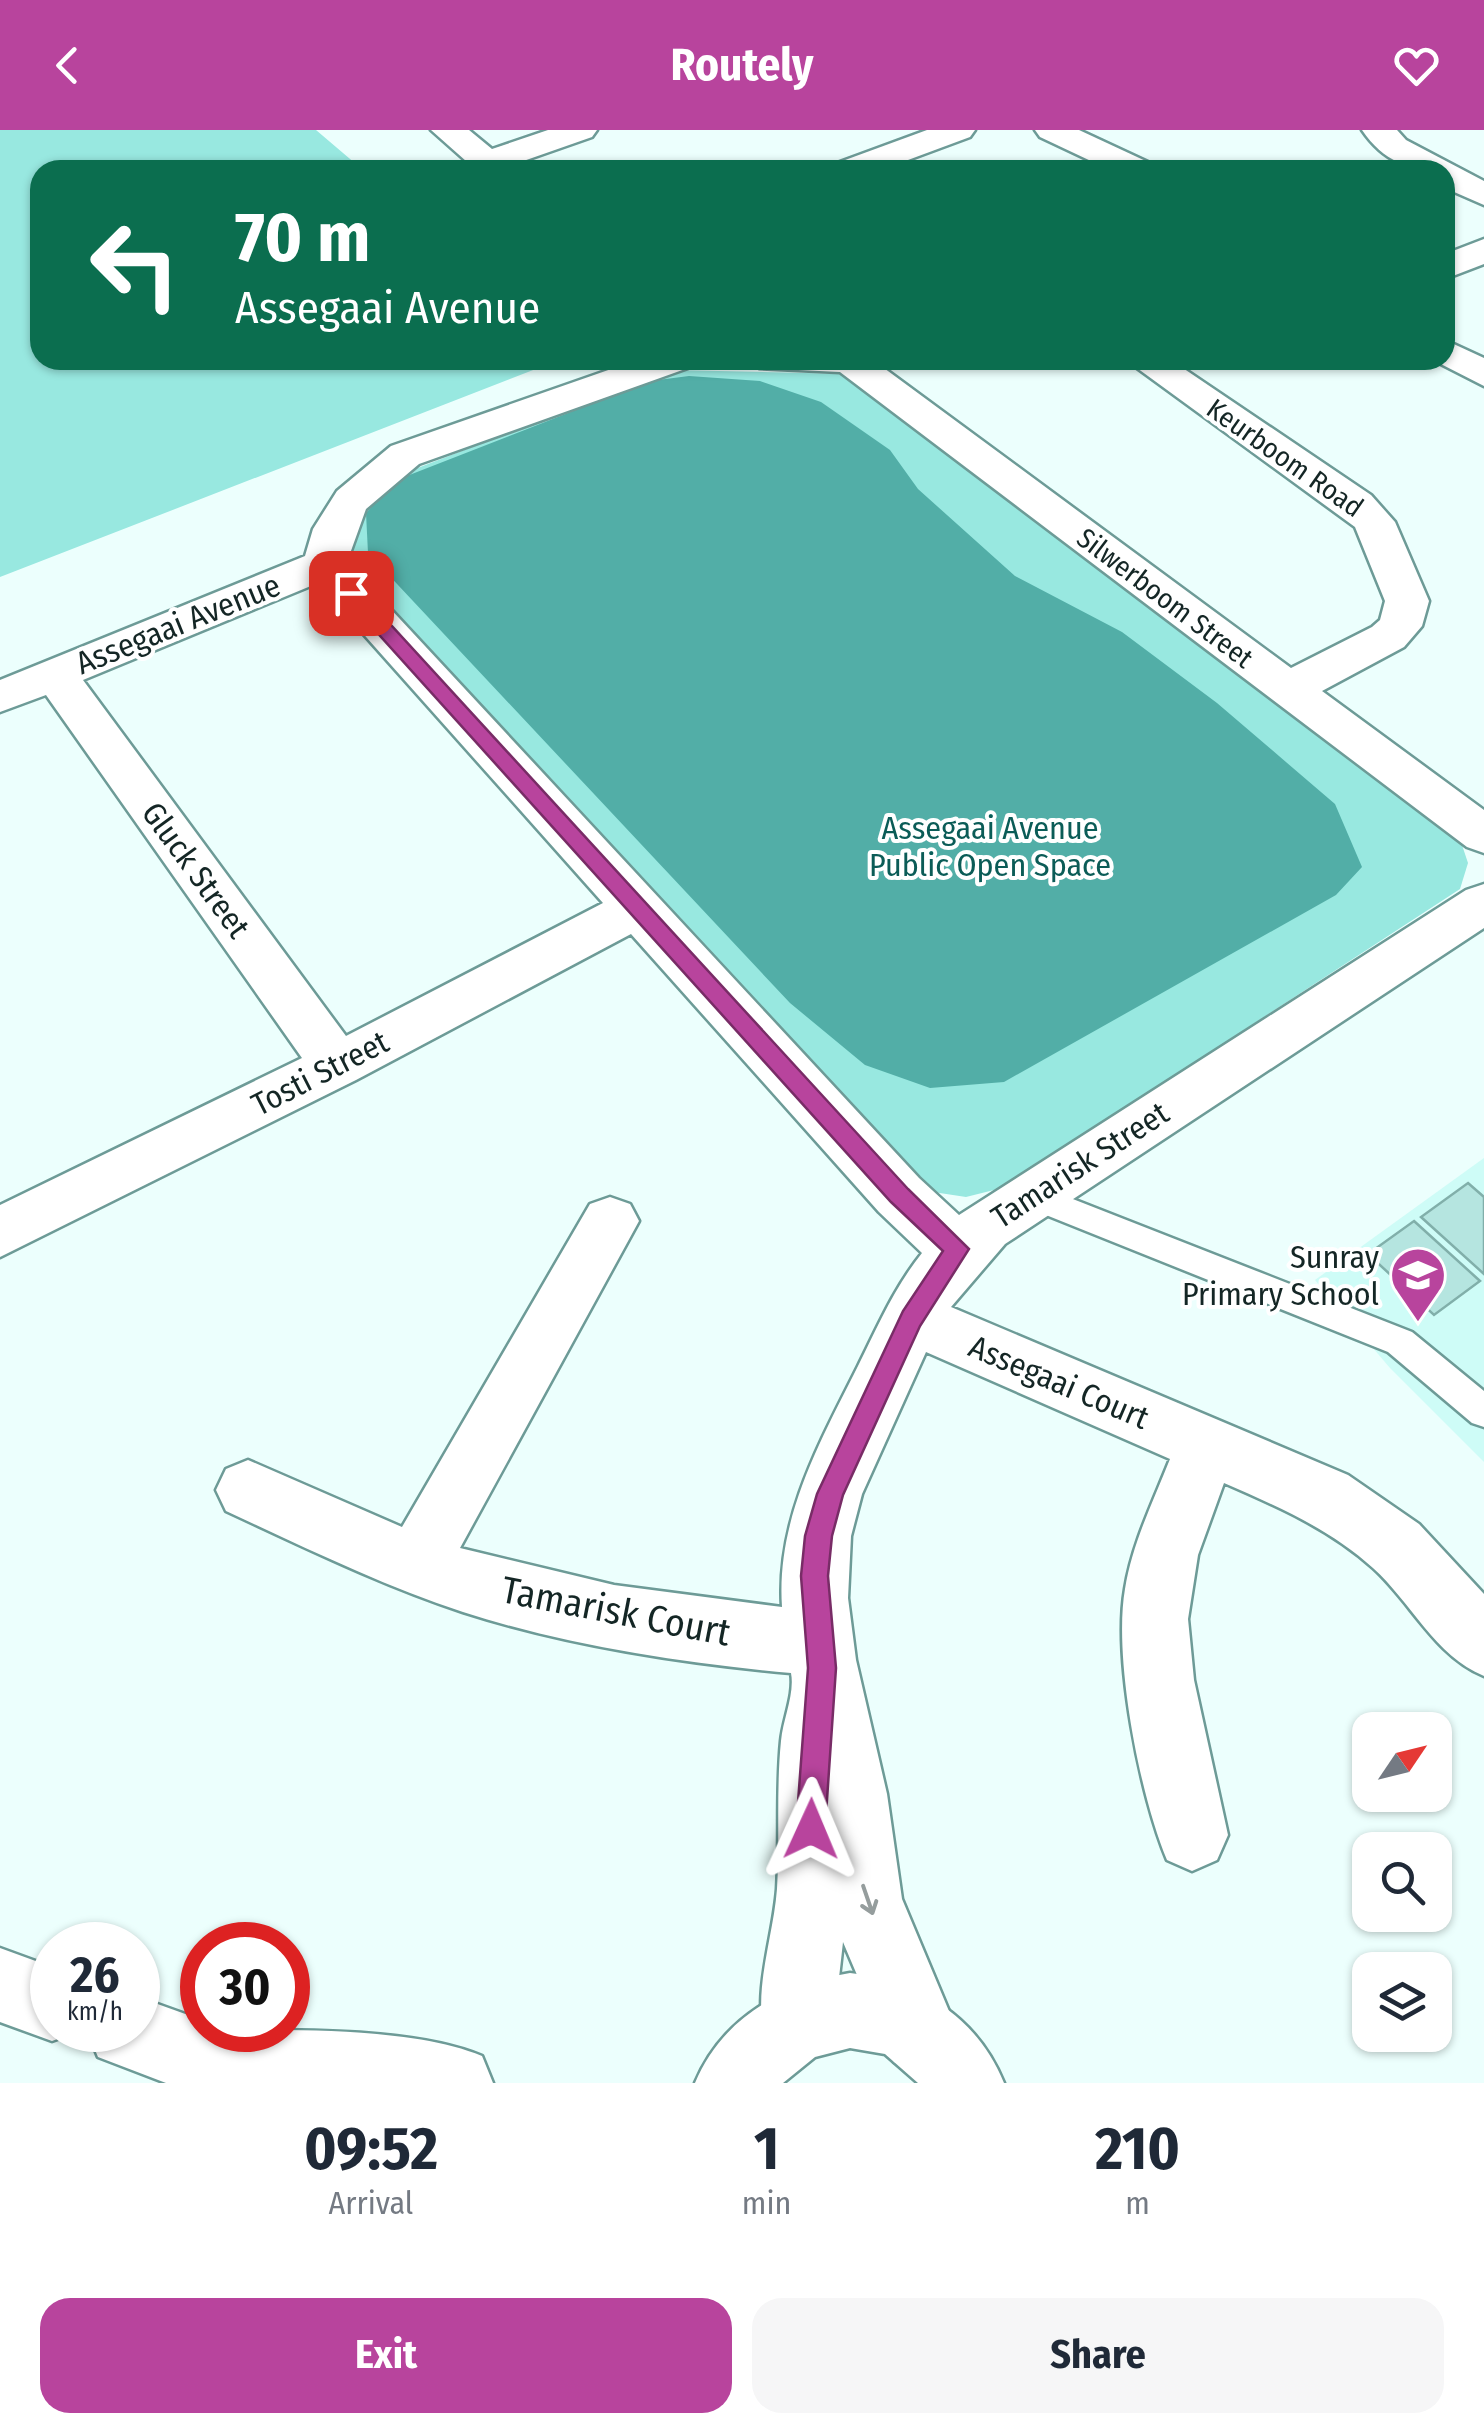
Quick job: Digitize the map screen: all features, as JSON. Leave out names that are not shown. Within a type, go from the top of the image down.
[{"type":"street","points":[[448,130],[486,160]]},
{"type":"street","points":[[508,160],[580,130]]},
{"type":"street","points":[[876,160],[957,130]]},
{"type":"street","points":[[1052,130],[1110,151]]},
{"type":"street","points":[[1379,130],[1394,147],[1418,160]]},
{"type":"street","points":[[1455,179],[1484,195]]},
{"type":"street","points":[[1455,263],[1484,250]]},
{"type":"street","points":[[1455,357],[1484,374]]},
{"type":"street","points":[[646,370],[405,455],[380,471],[344,508],[330,535],[325,564],[900,1196],[957,1249]]},
{"type":"street","name":"Silwerboom Street","points":[[861,370],[1484,834]]},
{"type":"street","name":"Keurboom Road","points":[[1160,370],[1356,504],[1384,539],[1408,601],[1400,626],[1388,638],[1288,689]]},
{"type":"street","name":"Assegaai Avenue","points":[[0,696],[325,564]]},
{"type":"street","name":"Gluck Street","points":[[55,674],[337,1065]]},
{"type":"street","name":"Tamarisk Street","points":[[796,2022],[812,1888],[810,1800],[820,1655],[815,1576],[818,1536],[830,1494],[911,1318],[957,1249],[1032,1196],[1484,903]]},
{"type":"street","name":"Tosti Street","points":[[0,1232],[337,1065],[638,908]]},
{"type":"street","points":[[416,1564],[610,1222]]},
{"type":"street","name":"Assegaai Court","points":[[911,1318],[1325,1496],[1368,1522],[1396,1546],[1484,1643]]},
{"type":"street","points":[[1192,1835],[1155,1643],[1156,1596],[1163,1562],[1207,1446]]},
{"type":"street","name":"Tamarisk Court","points":[[248,1490],[416,1564],[517,1595],[636,1622],[820,1655]]},
{"type":"street","name":"Tamarisk Street","points":[[820,1655],[851,1786],[862,1882],[888,1962],[956,2068]]},
{"type":"street","points":[[0,1985],[30,1996]]},
{"type":"street","points":[[733,2083],[772,2037],[796,2022],[817,2014],[860,2011],[903,2023],[956,2068]]},
{"type":"street","points":[[160,2042],[237,2070],[455,2083]]},
{"type":"lane","points":[[1032,1196],[1400,1342],[1484,1412]]},
{"type":"shaded area","name":"Assegaai Avenue Public Open Space","points":[[689,376],[760,381],[821,402],[890,450],[918,489],[1015,576],[1122,632],[1217,703],[1335,804],[1362,867],[1336,895],[1004,1082],[930,1088],[865,1065],[790,1003],[368,553],[366,513],[394,481],[650,381]]},
{"type":"shaded area","name":"Sunray Primary School","points":[[1484,1158],[1484,1462],[1390,1368],[1315,1280]]},
{"type":"green space","points":[[0,130],[316,130],[351,160],[30,160],[30,370],[533,370],[0,577]]},
{"type":"green space","name":"Assegaai Avenue Public Open Space","points":[[673,370],[849,374],[1460,839],[1468,863],[1460,889],[1002,1188],[966,1197],[920,1190],[338,566],[357,515],[389,479]]},
{"type":"building","points":[[1468,1183],[1484,1197],[1484,1274],[1421,1217]]},
{"type":"building","points":[[1414,1221],[1480,1281],[1434,1315],[1368,1254]]},
{"type":"place","name":"Sunray Primary School","points":[[1418,1324]]},
{"type":"route","points":[[351,593],[900,1196],[957,1249],[932,1280],[911,1318],[830,1494],[818,1536],[815,1576],[822,1668],[811,1829]]}]
